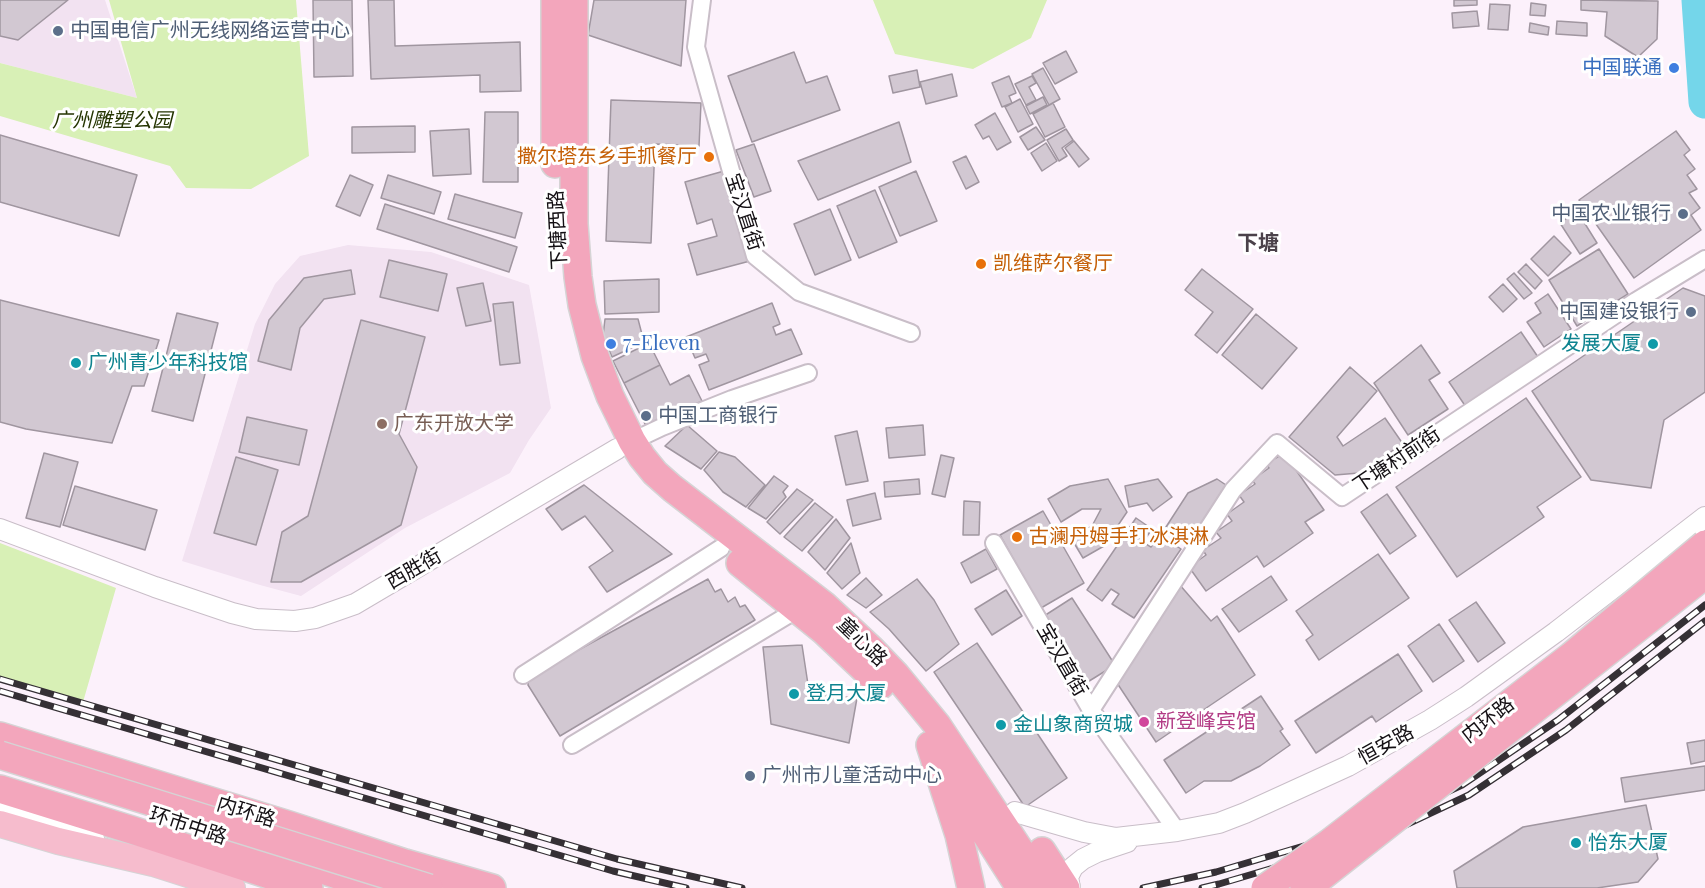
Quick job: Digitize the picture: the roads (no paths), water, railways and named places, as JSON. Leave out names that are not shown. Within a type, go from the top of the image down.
[{"type":"highway","name":"下塘西路","points":[[555,0],[555,191],[558,260],[568,322],[575,348],[595,402],[624,445]]},
{"type":"highway","name":"下塘西路","points":[[574,0],[574,224],[578,277],[595,356],[610,396],[624,445]]},
{"type":"highway","name":"童心路","points":[[624,445],[636,476],[651,492],[691,527],[798,609],[864,668],[905,713],[933,735],[1045,888]]},
{"type":"highway","name":"童心路","points":[[624,445],[642,457],[655,473],[679,494],[802,587],[850,629],[896,675],[1020,888]]},
{"type":"highway","name":"内环路","points":[[1265,888],[1329,843],[1571,657],[1705,544]]},
{"type":"highway","name":"内环路","points":[[1304,888],[1320,878],[1705,575]]},
{"type":"highway","points":[[971,888],[933,735],[959,736],[971,748],[1068,888]]},
{"type":"highway","name":"内环路","points":[[0,736],[492,888]]},
{"type":"highway","points":[[0,746],[459,888]]},
{"type":"highway","name":"内环路","points":[[0,755],[429,888]]},
{"type":"highway","name":"环市中路","points":[[0,767],[146,811],[365,885]]},
{"type":"highway","name":"环市中路","points":[[3,807],[132,830],[309,888]]},
{"type":"highway","points":[[333,849],[365,885]]},
{"type":"main road","points":[[3,807],[58,841],[153,863],[232,888]]},
{"type":"street","name":"宝汉直街","points":[[702,0],[696,47],[755,256],[799,292],[910,333]]},
{"type":"street","name":"下塘村前街","points":[[1091,710],[1233,490],[1277,443],[1342,497],[1636,302],[1705,259]]},
{"type":"street","name":"西胜街","points":[[0,529],[232,613],[256,619],[295,621],[315,618],[355,604],[624,445],[732,399],[808,373]]},
{"type":"street","name":"恒安路","points":[[1015,812],[1084,832],[1116,838],[1177,831],[1219,823],[1263,805],[1348,766],[1466,697],[1556,632],[1705,517]]},
{"type":"street","name":"宝汉直街","points":[[994,543],[1091,710],[1177,831]]},
{"type":"street","points":[[523,675],[721,548]]},
{"type":"street","points":[[572,745],[798,609]]},
{"type":"street","points":[[1068,888],[1068,877],[1073,867],[1083,859],[1147,835]]},
{"type":"waterway","points":[[1698,0],[1705,102]]},
{"type":"railway","points":[[1143,888],[1216,872],[1378,824],[1462,785],[1558,720],[1705,605]]},
{"type":"railway","points":[[1202,888],[1382,836],[1469,795],[1566,730],[1705,621]]},
{"type":"railway","points":[[0,679],[617,859],[742,888]]},
{"type":"railway","points":[[0,691],[613,871],[686,888]]},
{"type":"place","name":"中国电信广州无线网络运营中心","points":[[58,31]]},
{"type":"place","name":"中国联通","points":[[1674,68]]},
{"type":"place","name":"撒尔塔东乡手抓餐厅","points":[[709,157]]},
{"type":"place","name":"中国农业银行","points":[[1683,214]]},
{"type":"place","name":"凯维萨尔餐厅","points":[[981,264]]},
{"type":"place","name":"中国建设银行","points":[[1691,312]]},
{"type":"place","name":"7-Eleven","points":[[611,344]]},
{"type":"place","name":"发展大厦","points":[[1653,344]]},
{"type":"place","name":"广州青少年科技馆","points":[[76,363]]},
{"type":"place","name":"中国工商银行","points":[[646,416]]},
{"type":"place","name":"广东开放大学","points":[[382,424]]},
{"type":"place","name":"古澜丹姆手打冰淇淋","points":[[1017,537]]},
{"type":"place","name":"登月大厦","points":[[794,694]]},
{"type":"place","name":"新登峰宾馆","points":[[1144,722]]},
{"type":"place","name":"金山象商贸城","points":[[1001,725]]},
{"type":"place","name":"广州市儿童活动中心","points":[[750,776]]},
{"type":"place","name":"怡东大厦","points":[[1576,843]]},
{"type":"district","name":"下塘","points":[[1258,243]]},
{"type":"park label","name":"广州雕塑公园","points":[[112,121]]}]
